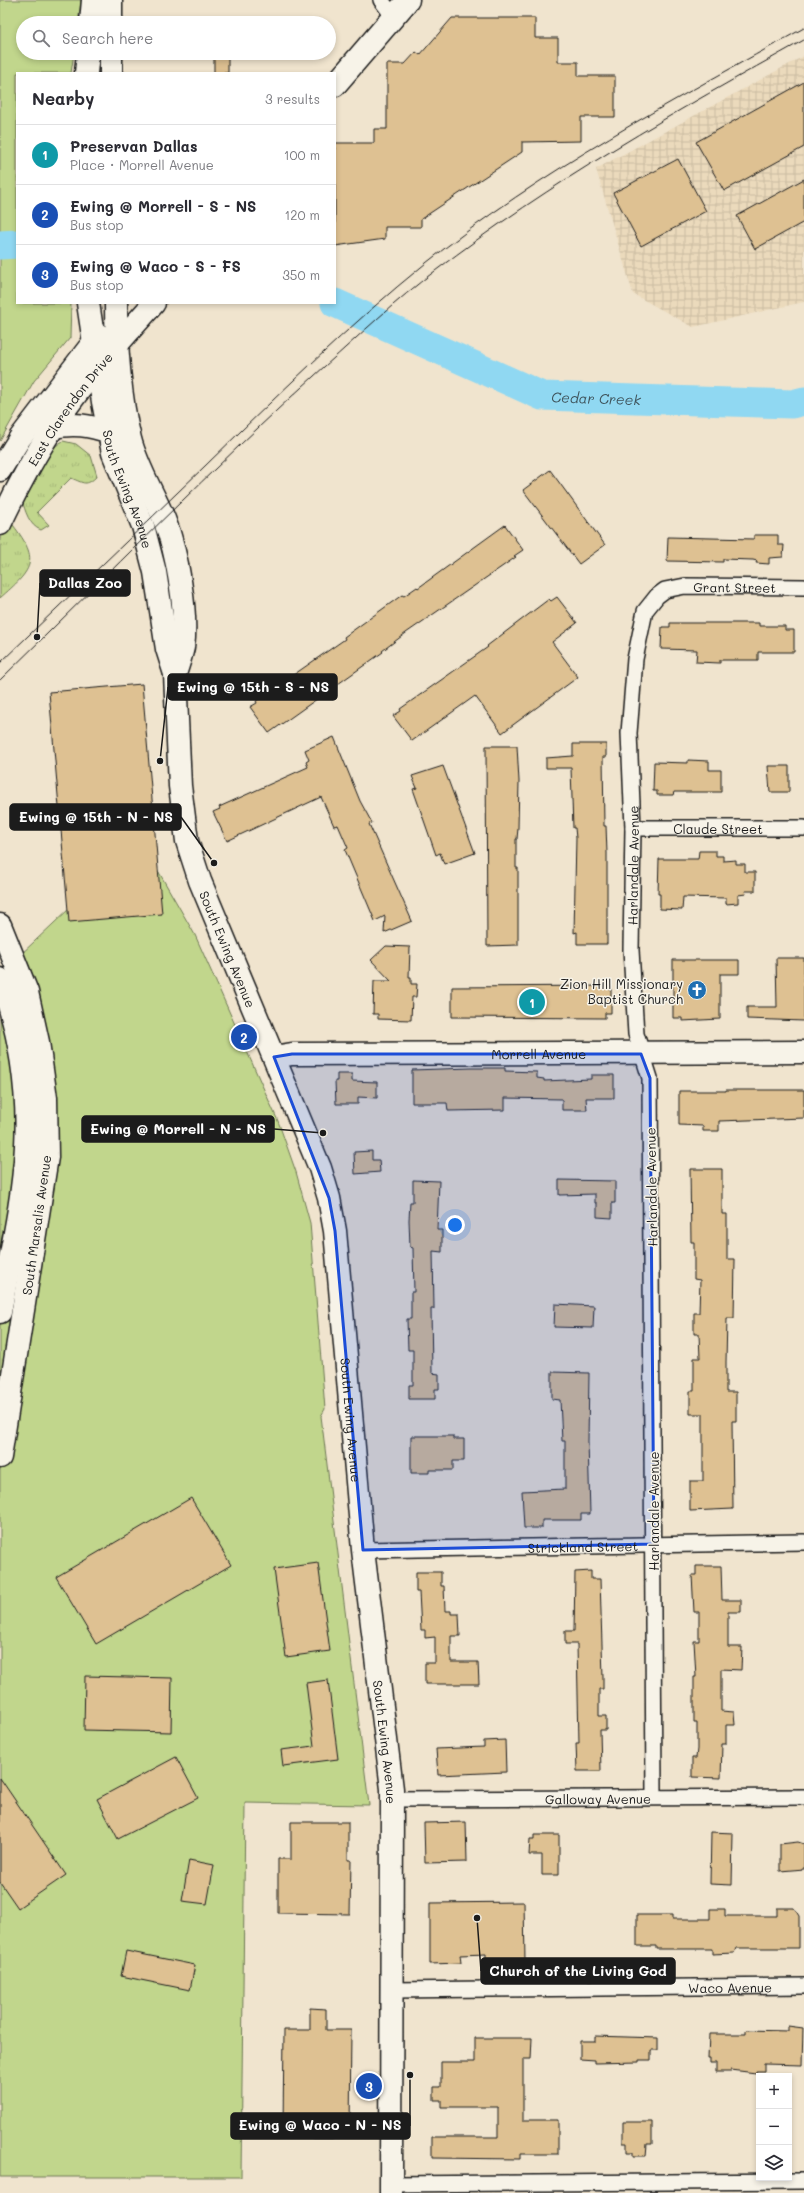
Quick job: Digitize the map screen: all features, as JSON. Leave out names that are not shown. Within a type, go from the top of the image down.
[{"type":"street","points":[[92,16],[93,0]]},
{"type":"street","points":[[111,0],[111,16]]},
{"type":"street","points":[[336,84],[387,8],[408,0]]},
{"type":"street","points":[[86,72],[87,60]]},
{"type":"street","points":[[111,60],[111,72]]},
{"type":"street","name":"South Ewing Avenue","points":[[88,304],[97,368],[113,453],[142,526],[155,572],[166,648],[175,674],[180,786],[187,841],[200,881],[320,1168],[330,1204],[336,1238],[363,1550],[392,1799],[391,2188]]},
{"type":"street","name":"East Clarendon Drive","points":[[0,524],[23,477],[53,427],[97,368],[153,304]]},
{"type":"street","name":"South Ewing Avenue","points":[[118,306],[118,345],[130,439],[146,482],[166,526],[178,577],[184,613],[183,647],[175,674]]},
{"type":"street","name":"East Clarendon Drive","points":[[0,470],[20,438],[93,343],[118,306]]},
{"type":"street","points":[[53,427],[70,424],[89,425],[109,432]]},
{"type":"street","name":"Grant Street","points":[[665,590],[685,586],[804,587]]},
{"type":"street","name":"Harlandale Avenue","points":[[654,1797],[654,1544],[650,1078],[641,1054],[636,1034],[631,950],[632,828],[629,733],[635,659],[645,611],[656,596],[665,590]]},
{"type":"street","name":"Claude Street","points":[[632,828],[804,828]]},
{"type":"street","name":"South Marsalis Avenue","points":[[0,926],[27,992],[38,1042],[46,1098],[47,1157],[0,1457]]},
{"type":"street","name":"South Marsalis Avenue","points":[[0,979],[10,1004],[19,1039],[25,1089],[26,1146],[20,1201],[0,1312]]},
{"type":"street","name":"Morrell Avenue","points":[[274,1057],[292,1054],[641,1054],[804,1052]]},
{"type":"street","name":"Strickland Street","points":[[363,1550],[804,1542]]},
{"type":"street","name":"Galloway Avenue","points":[[392,1799],[804,1797]]},
{"type":"street","name":"Waco Avenue","points":[[391,1990],[804,1986]]},
{"type":"street","points":[[391,2188],[655,2188],[804,2182]]},
{"type":"highlighted area","points":[[292,1054],[641,1054],[650,1078],[654,1544],[363,1550],[335,1231],[329,1198],[274,1057]]},
{"type":"shaded area","points":[[804,56],[804,302],[693,327],[633,294],[596,169]]},
{"type":"green space","points":[[0,0],[81,0],[79,16],[16,16],[16,60],[73,60],[71,72],[16,72],[16,304],[71,304],[70,338],[34,381],[0,441]]},
{"type":"green space","points":[[63,441],[76,444],[91,456],[97,476],[87,483],[71,478],[37,512],[49,525],[41,530],[33,525],[26,513],[22,500],[34,476],[45,459],[57,445]]},
{"type":"green space","points":[[13,525],[22,537],[27,548],[30,557],[29,564],[26,572],[0,598],[0,539],[7,526]]},
{"type":"green space","points":[[141,841],[195,935],[278,1121],[296,1172],[310,1223],[325,1409],[321,1416],[369,1805],[245,1803],[241,2177],[0,2177],[0,974]]},
{"type":"building","points":[[452,18],[535,18],[535,38],[558,38],[558,62],[578,62],[578,76],[615,76],[615,117],[581,117],[581,141],[522,142],[522,152],[421,219],[421,227],[385,227],[385,239],[336,246],[336,143],[374,143],[374,129],[387,129],[387,64],[405,64],[416,52],[420,55]]},
{"type":"building","points":[[214,60],[228,60],[228,72],[214,72]]},
{"type":"building","points":[[804,82],[804,147],[724,191],[696,142]]},
{"type":"building","points":[[678,159],[706,211],[641,246],[613,193]]},
{"type":"building","points":[[804,179],[804,222],[755,249],[737,216]]},
{"type":"building","points":[[550,470],[605,545],[579,564],[523,490]]},
{"type":"building","points":[[505,525],[523,550],[514,556],[516,557],[406,633],[382,651],[383,652],[269,733],[250,707],[257,703],[256,701],[345,639],[344,637],[402,595],[404,596],[417,587],[418,588]]},
{"type":"building","points":[[754,535],[778,535],[778,545],[784,545],[783,557],[769,558],[769,564],[756,563],[757,561],[753,560],[723,559],[723,562],[667,561],[668,537],[754,539]]},
{"type":"building","points":[[557,597],[577,623],[552,642],[578,677],[502,733],[475,696],[412,741],[393,716],[401,711],[400,709],[488,647],[487,646],[549,599],[551,601]]},
{"type":"building","points":[[670,623],[759,623],[759,626],[785,626],[785,630],[794,630],[794,652],[758,652],[758,660],[720,660],[720,663],[696,662],[697,650],[661,649],[662,627],[670,627]]},
{"type":"building","points":[[142,684],[162,914],[69,922],[49,692]]},
{"type":"building","points":[[334,737],[360,801],[372,823],[369,824],[412,921],[384,933],[385,916],[375,921],[345,850],[348,848],[338,825],[334,826],[321,797],[227,841],[213,812],[220,809],[219,807],[308,767],[306,762],[309,760],[305,750]]},
{"type":"building","points":[[573,744],[606,744],[606,757],[603,757],[604,826],[606,826],[607,853],[607,944],[577,944],[577,932],[574,933],[576,838],[575,828],[573,828],[571,768],[546,768],[546,758],[573,756]]},
{"type":"building","points":[[486,746],[517,746],[519,781],[518,828],[516,839],[516,868],[518,868],[518,945],[487,946]]},
{"type":"building","points":[[688,760],[709,761],[709,770],[721,770],[721,792],[674,792],[673,795],[657,795],[657,791],[653,791],[654,762],[688,763]]},
{"type":"building","points":[[443,766],[475,853],[444,864],[440,853],[436,855],[413,789],[417,788],[412,776]]},
{"type":"building","points":[[768,766],[789,766],[789,792],[770,792]]},
{"type":"building","points":[[699,851],[716,851],[716,856],[723,856],[723,861],[736,860],[736,864],[745,864],[745,872],[755,872],[755,891],[745,891],[746,894],[738,895],[738,903],[726,904],[726,898],[683,897],[682,910],[660,909],[660,894],[658,894],[659,859],[698,859]]},
{"type":"building","points":[[386,946],[410,947],[409,977],[411,977],[411,984],[417,984],[416,997],[412,997],[411,1020],[378,1019],[378,1014],[373,1014],[374,981],[391,981],[371,960]]},
{"type":"building","points":[[776,958],[804,958],[804,1021],[747,1019],[747,1007],[777,1007]]},
{"type":"building","points":[[673,960],[739,960],[739,974],[720,974],[720,1019],[682,1021],[682,1018],[673,1018]]},
{"type":"building","points":[[611,986],[611,1013],[605,1013],[605,1018],[452,1017],[452,987]]},
{"type":"building","points":[[505,1068],[505,1071],[537,1072],[537,1078],[544,1079],[544,1081],[591,1079],[591,1075],[614,1075],[614,1098],[586,1098],[587,1110],[562,1110],[562,1099],[505,1098],[505,1110],[448,1111],[447,1103],[412,1103],[412,1070]]},
{"type":"building","points":[[337,1074],[352,1074],[352,1081],[377,1082],[377,1098],[358,1097],[358,1104],[336,1104],[335,1081],[337,1081]]},
{"type":"building","points":[[804,1090],[804,1118],[719,1121],[719,1131],[703,1131],[703,1126],[679,1125],[679,1091]]},
{"type":"building","points":[[372,1151],[372,1160],[379,1160],[380,1172],[355,1174],[354,1152]]},
{"type":"building","points":[[690,1169],[722,1169],[722,1214],[727,1214],[727,1259],[735,1259],[734,1318],[727,1318],[726,1362],[726,1392],[736,1392],[736,1421],[732,1421],[733,1509],[690,1511],[690,1481],[703,1481],[703,1414],[690,1414],[690,1391],[694,1391],[694,1358],[700,1358],[699,1334],[694,1334],[694,1313],[699,1313],[700,1280],[694,1279],[694,1242],[691,1242]]},
{"type":"building","points":[[413,1180],[439,1181],[437,1230],[442,1230],[442,1252],[433,1251],[434,1309],[431,1309],[432,1373],[439,1374],[439,1389],[435,1389],[435,1399],[409,1399],[409,1385],[413,1385],[413,1350],[408,1350],[407,1319],[411,1319],[411,1292],[414,1292],[413,1248],[410,1247],[409,1220],[410,1202],[413,1202]]},
{"type":"building","points":[[559,1180],[615,1181],[615,1203],[612,1203],[612,1218],[597,1217],[597,1203],[595,1203],[595,1194],[559,1195]]},
{"type":"building","points":[[555,1304],[594,1306],[593,1328],[554,1327]]},
{"type":"building","points":[[552,1372],[589,1373],[588,1441],[590,1514],[581,1514],[581,1520],[542,1520],[542,1528],[524,1528],[522,1491],[565,1489],[565,1441],[562,1441],[560,1400],[552,1399]]},
{"type":"building","points":[[411,1436],[453,1436],[453,1439],[464,1439],[464,1461],[453,1461],[453,1470],[429,1470],[429,1473],[411,1473]]},
{"type":"building","points":[[191,1498],[231,1565],[96,1644],[56,1577]]},
{"type":"building","points":[[318,1563],[330,1651],[286,1657],[274,1569]]},
{"type":"building","points":[[696,1566],[721,1566],[722,1600],[741,1600],[741,1612],[728,1612],[728,1647],[742,1647],[741,1670],[721,1669],[721,1711],[734,1712],[735,1725],[726,1725],[726,1744],[722,1744],[721,1778],[692,1777],[692,1758],[696,1758],[697,1749],[697,1723],[694,1723],[694,1677],[696,1677],[694,1641],[699,1641],[699,1612],[694,1612],[692,1575],[696,1575]]},
{"type":"building","points":[[591,1571],[591,1579],[600,1579],[603,1689],[599,1689],[599,1716],[606,1716],[606,1730],[600,1730],[601,1771],[577,1771],[576,1743],[579,1743],[577,1644],[565,1644],[565,1631],[574,1631],[575,1572]]},
{"type":"building","points":[[416,1572],[441,1572],[441,1586],[444,1586],[445,1611],[451,1611],[451,1614],[459,1614],[460,1636],[451,1636],[451,1662],[478,1662],[479,1684],[425,1684],[425,1663],[435,1663],[435,1637],[425,1638],[425,1630],[421,1630],[419,1592],[416,1592]]},
{"type":"building","points":[[85,1676],[172,1678],[171,1732],[84,1730]]},
{"type":"building","points":[[328,1680],[338,1759],[283,1766],[281,1750],[314,1746],[306,1683]]},
{"type":"building","points":[[505,1740],[506,1772],[438,1775],[436,1749],[484,1747],[484,1741]]},
{"type":"building","points":[[176,1757],[198,1798],[118,1839],[97,1799]]},
{"type":"building","points":[[0,1778],[66,1875],[18,1908],[0,1882]]},
{"type":"building","points":[[291,1822],[348,1822],[348,1860],[351,1860],[350,1914],[278,1913],[278,1859],[291,1859]]},
{"type":"building","points":[[466,1822],[467,1862],[425,1863],[424,1823]]},
{"type":"building","points":[[711,1832],[733,1833],[732,1885],[710,1884]]},
{"type":"building","points":[[534,1835],[559,1835],[559,1875],[542,1875],[542,1855],[529,1855],[530,1839],[534,1839]]},
{"type":"building","points":[[798,1842],[804,1844],[804,1869],[780,1871],[780,1844]]},
{"type":"building","points":[[189,1860],[214,1865],[207,1904],[182,1901]]},
{"type":"building","points":[[524,1902],[525,1962],[486,1963],[486,1954],[460,1955],[461,1963],[430,1964],[430,1903]]},
{"type":"building","points":[[777,1908],[794,1908],[799,1916],[799,1948],[736,1948],[734,1953],[712,1954],[712,1949],[656,1949],[656,1946],[637,1946],[637,1915],[672,1915],[672,1919],[710,1919],[710,1909],[725,1909],[725,1916],[777,1916]]},
{"type":"building","points":[[126,1951],[195,1965],[190,1990],[121,1976]]},
{"type":"building","points":[[310,2008],[326,2009],[326,2030],[351,2030],[350,2130],[333,2130],[333,2138],[313,2138],[313,2129],[283,2129],[284,2030],[310,2030]]},
{"type":"building","points":[[788,2026],[803,2028],[802,2065],[764,2064],[764,2071],[756,2071],[756,2073],[731,2070],[731,2072],[716,2072],[716,2063],[710,2063],[710,2058],[708,2058],[709,2034],[746,2034],[746,2030],[788,2031]]},
{"type":"building","points":[[595,2036],[658,2038],[658,2050],[651,2050],[651,2060],[639,2060],[639,2062],[595,2063],[595,2060],[580,2059],[580,2041],[595,2041]]},
{"type":"building","points":[[475,2038],[532,2038],[531,2059],[523,2059],[523,2120],[558,2120],[558,2154],[520,2154],[520,2159],[432,2158],[432,2137],[498,2137],[498,2107],[441,2107],[441,2100],[434,2100],[434,2087],[441,2087],[441,2062],[475,2062]]},
{"type":"building","points":[[623,2122],[652,2122],[652,2144],[647,2144],[646,2156],[633,2156],[633,2152],[627,2152],[627,2143],[623,2143]]},
{"type":"waterway","name":"Cedar Creek","points":[[0,245],[16,244]]},
{"type":"waterway","name":"Cedar Creek","points":[[336,303],[542,396],[792,404],[804,401]]},
{"type":"tram line","points":[[0,663],[313,362],[369,311],[426,263],[470,229],[562,167],[658,109],[804,28]]},
{"type":"tram line","points":[[0,680],[283,404],[393,305],[421,282],[479,238],[569,178],[662,121],[804,40]]},
{"type":"place","name":"Dallas Zoo","points":[[37,637]]},
{"type":"place","name":"Ewing @ 15th - S - NS","points":[[160,761]]},
{"type":"place","name":"Ewing @ 15th - N - NS","points":[[214,863]]},
{"type":"place","name":"Zion Hill Missionary Baptist Church","points":[[697,990]]},
{"type":"place","name":"Preservan Dallas","points":[[532,1002]]},
{"type":"place","name":"Ewing @ Morrell - S - NS","points":[[244,1037]]},
{"type":"place","name":"Ewing @ Morrell - N - NS","points":[[323,1133]]},
{"type":"place","name":"Church of the Living God","points":[[477,1918]]},
{"type":"place","name":"Ewing @ Waco - N - NS","points":[[410,2075]]},
{"type":"place","name":"Ewing @ Waco - S - FS","points":[[369,2086]]}]
